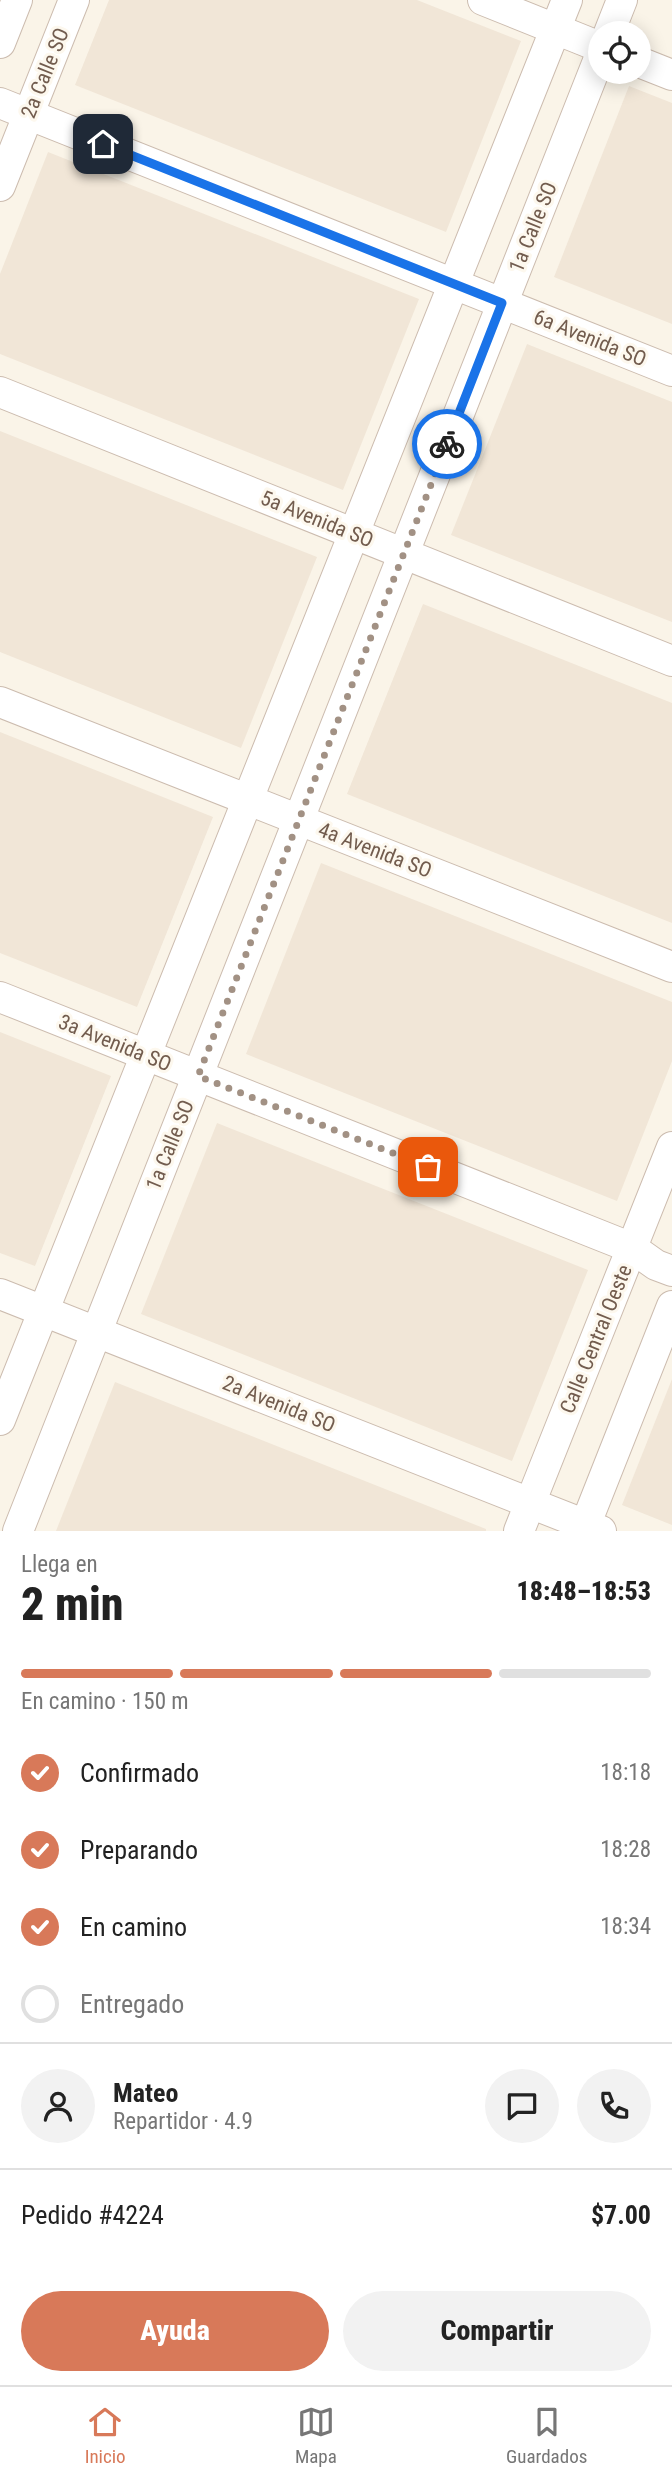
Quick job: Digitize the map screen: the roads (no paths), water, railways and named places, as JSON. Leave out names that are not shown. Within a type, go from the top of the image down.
[{"type":"street","points":[[0,43],[17,0]]},
{"type":"street","name":"2a Calle SO","points":[[0,186],[74,0]]},
{"type":"street","points":[[483,0],[588,42]]},
{"type":"street","points":[[0,1420],[567,0]]},
{"type":"street","points":[[614,21],[622,0]]},
{"type":"street","points":[[651,67],[672,75]]},
{"type":"street","name":"1a Calle SO","points":[[18,1531],[589,84]]},
{"type":"street","name":"6a Avenida SO","points":[[0,103],[672,371]]},
{"type":"street","name":"5a Avenida SO","points":[[0,392],[672,661]]},
{"type":"street","name":"4a Avenida SO","points":[[0,702],[672,967]]},
{"type":"street","name":"3a Avenida SO","points":[[0,997],[632,1248],[664,1268]]},
{"type":"street","name":"Calle Central Oeste","points":[[519,1531],[672,1147]]},
{"type":"street","name":"2a Avenida SO","points":[[0,1294],[590,1529]]},
{"type":"street","points":[[590,1529],[672,1306]]}]
